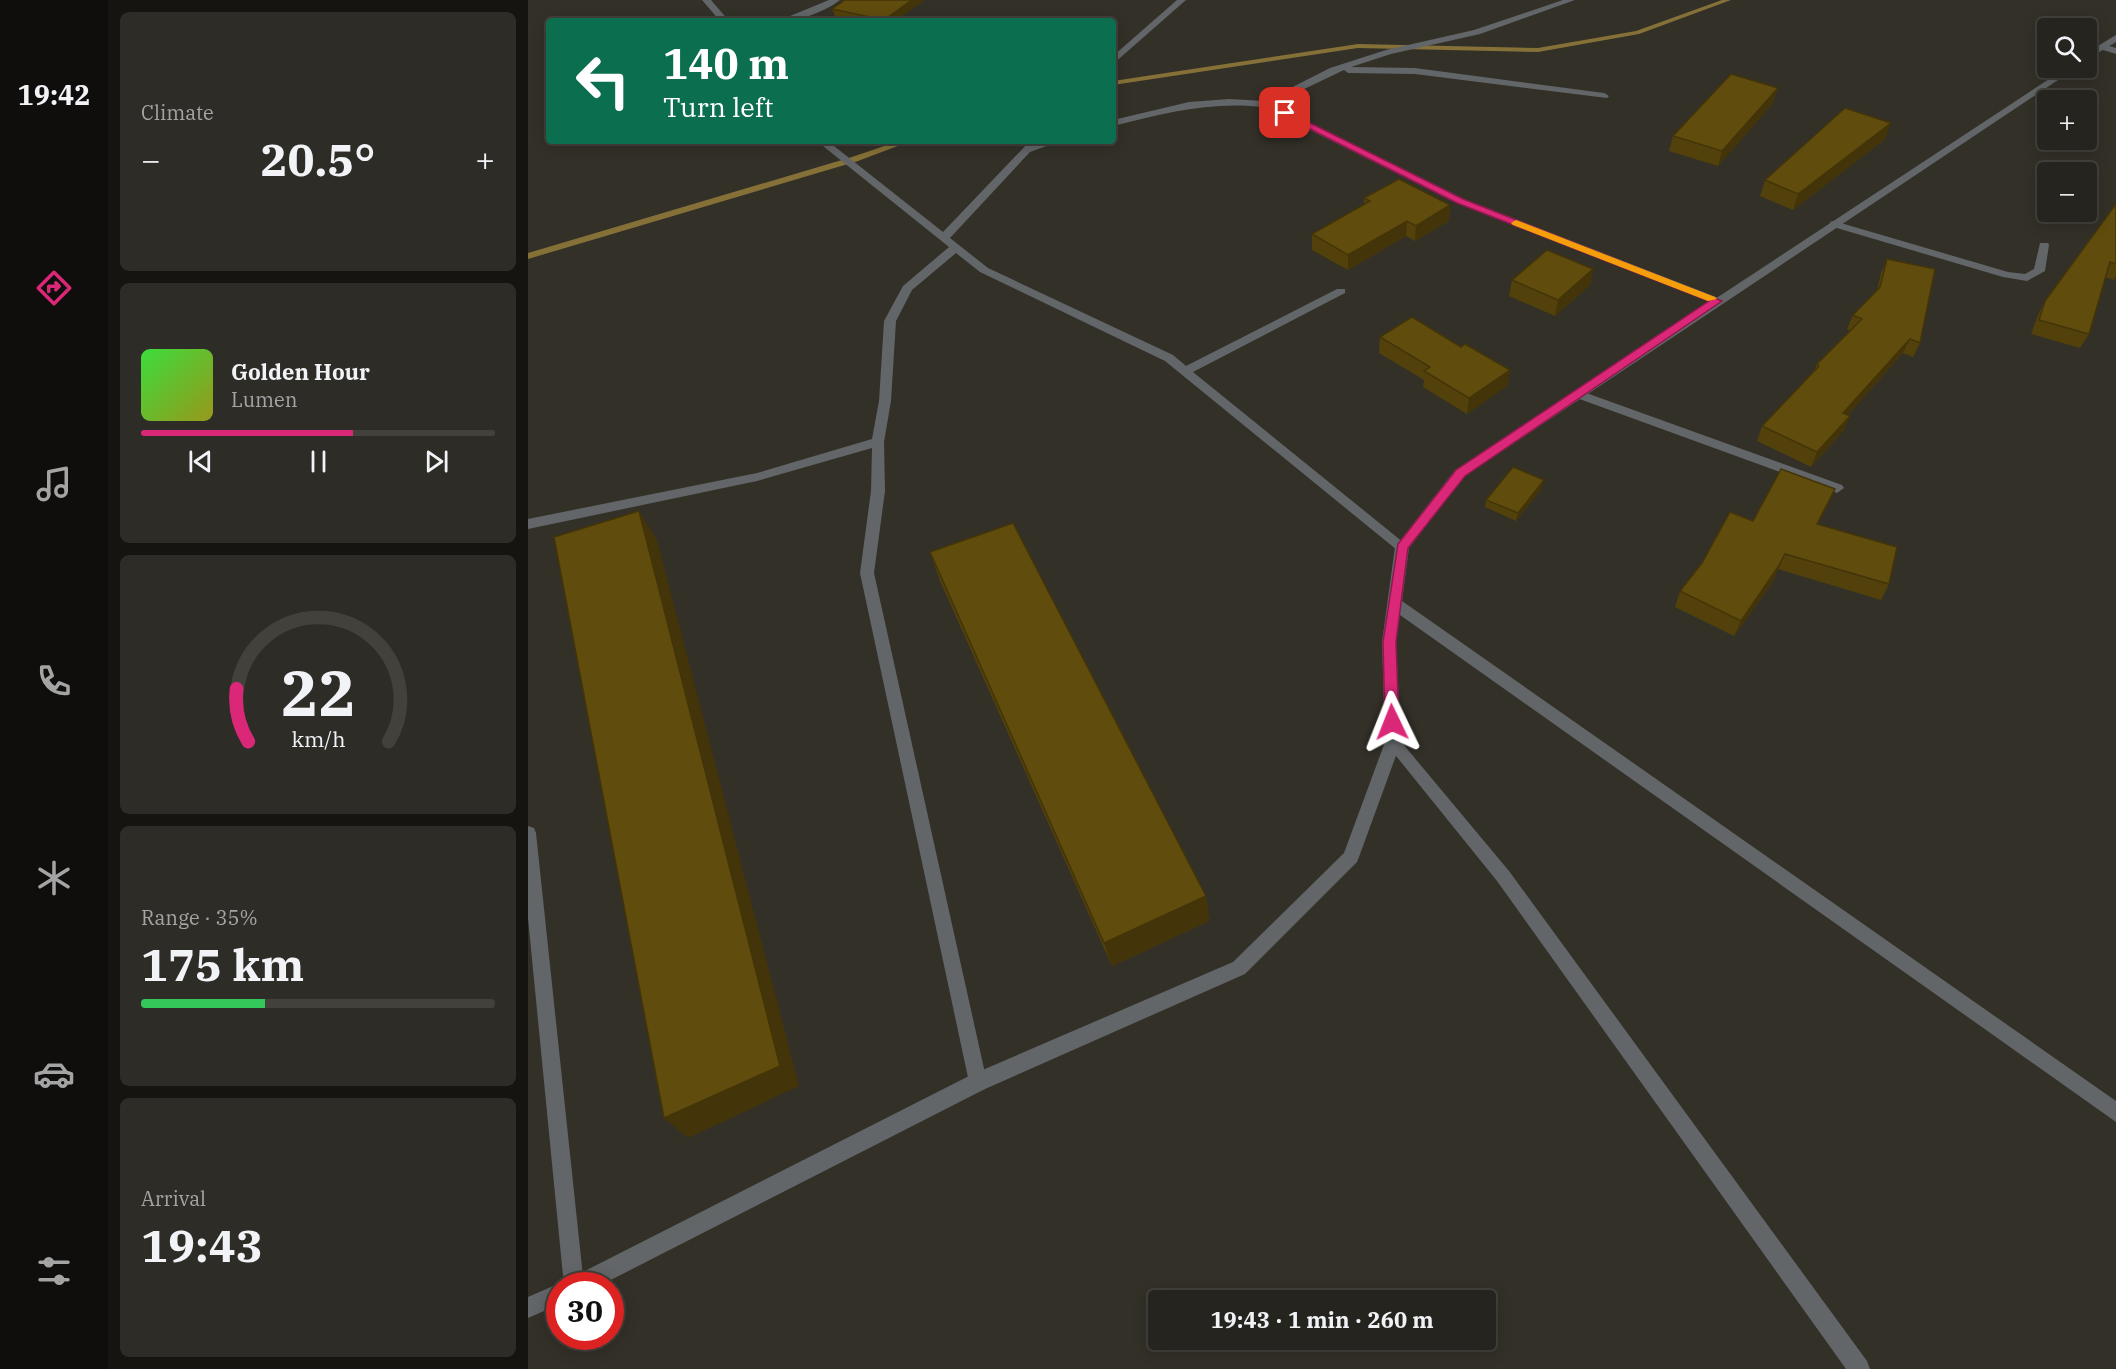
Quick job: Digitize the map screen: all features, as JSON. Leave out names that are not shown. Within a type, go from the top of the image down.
[{"type":"street","points":[[706,0],[722,18]]},
{"type":"street","points":[[792,18],[836,0]]},
{"type":"street","points":[[1116,58],[1182,0]]},
{"type":"street","points":[[1266,104],[1333,70],[1389,52],[1477,32],[1571,0]]},
{"type":"street","points":[[2097,51],[2116,38]]},
{"type":"street","points":[[2103,47],[2116,51]]},
{"type":"street","points":[[1333,70],[1415,71],[1604,96]]},
{"type":"street","points":[[603,1272],[978,1082],[1239,968],[1351,856],[1393,742],[1389,642],[1402,547],[1460,473],[2056,78]]},
{"type":"street","points":[[1116,122],[1147,112],[1244,100],[1266,104],[1460,201],[1717,301]]},
{"type":"street","points":[[826,144],[984,270],[1169,358],[1402,547]]},
{"type":"street","points":[[944,238],[1032,144]]},
{"type":"street","points":[[1027,150],[1046,144]]},
{"type":"street","points":[[1834,224],[2027,278],[2039,271],[2044,245]]},
{"type":"street","points":[[956,247],[907,288],[890,321],[885,401],[878,442],[878,490],[867,573],[978,1082]]},
{"type":"street","points":[[1185,371],[1341,291]]},
{"type":"street","points":[[1578,394],[1837,488]]},
{"type":"street","points":[[528,524],[757,477],[878,442]]},
{"type":"street","points":[[1394,603],[2116,1112]]},
{"type":"street","points":[[1393,742],[1503,876],[1859,1369]]},
{"type":"street","points":[[528,833],[574,1272]]},
{"type":"street","points":[[528,1308],[546,1300]]},
{"type":"building","points":[[845,0],[912,0],[887,18],[875,18],[832,9]]},
{"type":"building","points":[[1731,74],[1778,88],[1722,151],[1673,136]]},
{"type":"building","points":[[1845,108],[1891,123],[1798,194],[1765,180]]},
{"type":"building","points":[[1399,179],[1450,205],[1416,226],[1407,221],[1348,255],[1312,234],[1370,201],[1364,198]]},
{"type":"building","points":[[2116,204],[2116,264],[2110,262],[2089,334],[2039,320],[2045,301]]},
{"type":"building","points":[[1547,250],[1593,269],[1558,300],[1512,280]]},
{"type":"building","points":[[1887,259],[1935,269],[1920,343],[1910,339],[1843,413],[1850,416],[1817,452],[1762,426],[1819,366],[1817,364],[1862,319],[1853,315],[1880,287]]},
{"type":"building","points":[[1412,317],[1461,347],[1465,344],[1510,370],[1469,398],[1424,371],[1430,367],[1380,337]]},
{"type":"building","points":[[1513,467],[1544,480],[1518,513],[1486,500]]},
{"type":"building","points":[[1781,469],[1835,489],[1817,524],[1897,547],[1889,584],[1785,554],[1741,621],[1680,591],[1702,563],[1730,512],[1753,521]]},
{"type":"building","points":[[639,511],[780,1066],[664,1118],[554,537]]},
{"type":"building","points":[[1013,523],[1206,896],[1104,943],[930,552]]},
{"type":"waterway","points":[[1116,83],[1358,46],[1538,50],[1637,33],[1728,0]]},
{"type":"waterway","points":[[528,256],[855,159],[898,144]]},
{"type":"slow traffic","points":[[1516,223],[1712,299]]},
{"type":"route","points":[[1285,113],[1460,201],[1717,301],[1460,473],[1402,547],[1389,642],[1392,722]]}]
